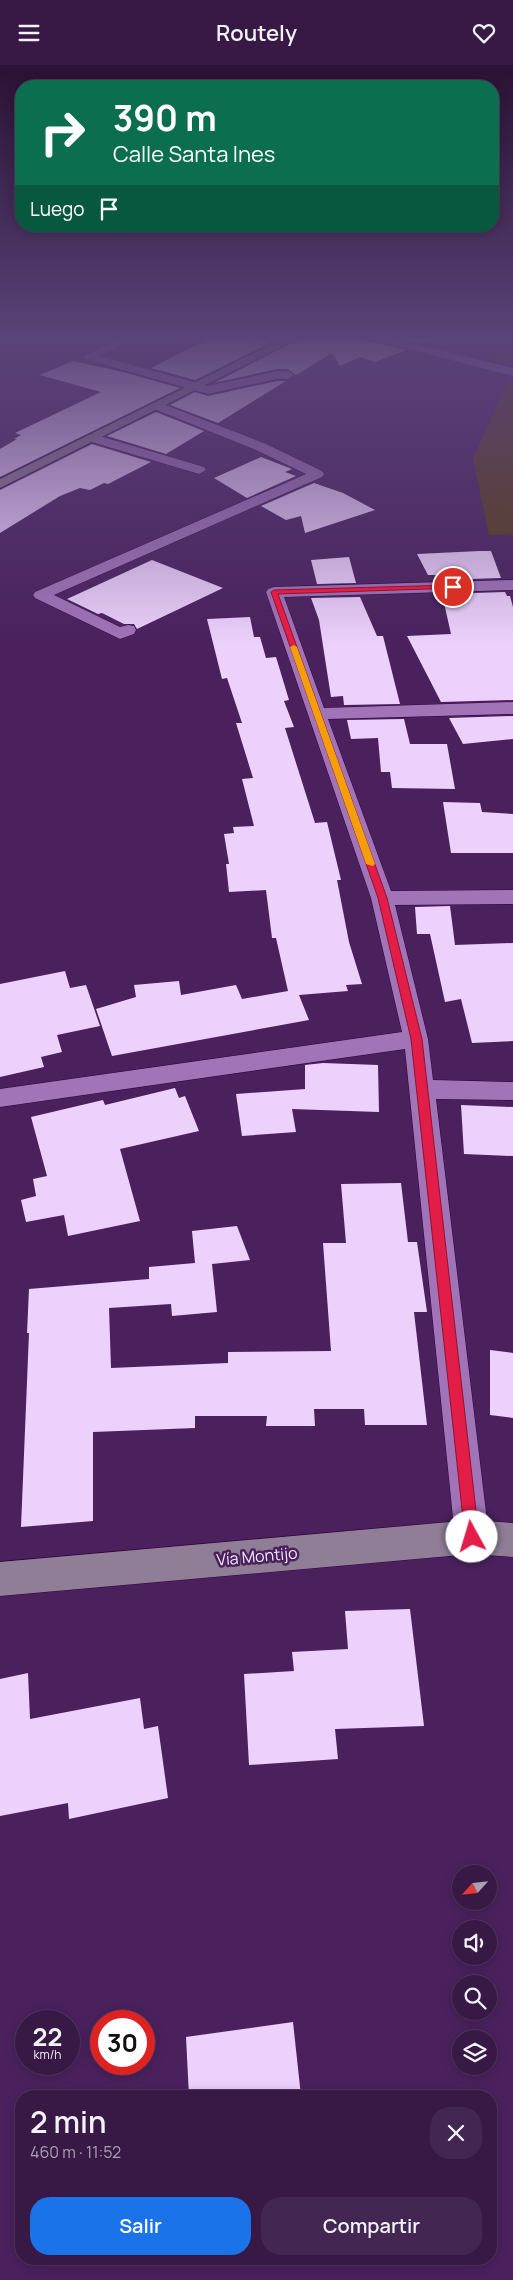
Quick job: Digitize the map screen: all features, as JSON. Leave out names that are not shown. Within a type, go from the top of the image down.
[{"type":"main road","points":[[0,484],[92,438]]},
{"type":"main road","name":"Vía Montijo","points":[[0,1579],[472,1537],[513,1540]]},
{"type":"street","points":[[94,438],[200,470]]},
{"type":"street","points":[[128,630],[120,634],[42,595],[317,474],[239,438]]},
{"type":"street","points":[[472,1537],[416,1039],[382,898],[274,592],[513,585]]},
{"type":"street","points":[[318,714],[513,708]]},
{"type":"street","points":[[382,898],[513,897]]},
{"type":"street","points":[[0,1098],[416,1039]]},
{"type":"street","points":[[422,1089],[513,1091]]},
{"type":"shaded area","points":[[482,438],[513,438],[513,534],[489,535],[473,459]]},
{"type":"building","points":[[78,438],[0,477],[0,449],[17,439],[14,439]]},
{"type":"building","points":[[115,438],[192,438],[166,454]]},
{"type":"building","points":[[92,444],[151,462],[108,484],[104,483],[90,490],[80,488],[60,496],[0,533],[0,490]]},
{"type":"building","points":[[261,457],[292,469],[285,472],[296,476],[247,498],[214,478]]},
{"type":"building","points":[[314,483],[343,493],[375,510],[305,533],[301,516],[286,520],[261,506]]},
{"type":"building","points":[[491,551],[501,578],[439,580],[438,575],[428,575],[417,554]]},
{"type":"building","points":[[349,557],[356,583],[317,584],[311,560]]},
{"type":"building","points":[[152,560],[223,588],[137,629],[134,624],[124,624],[67,599]]},
{"type":"building","points":[[505,592],[507,596],[510,596],[513,607],[513,700],[441,702],[407,636],[451,634],[442,594]]},
{"type":"building","points":[[360,597],[377,636],[383,636],[400,704],[344,705],[343,696],[331,697],[319,620],[311,598]]},
{"type":"building","points":[[250,617],[254,637],[260,637],[266,658],[276,657],[289,700],[284,701],[294,727],[285,728],[315,823],[327,822],[341,880],[337,880],[349,942],[362,984],[346,985],[348,991],[299,995],[309,1020],[112,1056],[96,1009],[136,997],[134,985],[179,981],[181,995],[236,985],[242,999],[288,991],[276,938],[272,938],[266,890],[229,892],[226,864],[229,864],[224,834],[234,833],[233,827],[254,826],[242,779],[253,778],[236,723],[242,723],[227,678],[222,679],[207,619]]},
{"type":"building","points":[[513,716],[513,739],[463,744],[449,718]]},
{"type":"building","points":[[404,719],[410,744],[447,744],[455,789],[392,788],[390,772],[381,772],[378,738],[351,739],[347,720]]},
{"type":"building","points":[[443,802],[480,803],[482,812],[513,814],[513,853],[451,853]]},
{"type":"building","points":[[450,906],[455,945],[513,943],[513,1041],[472,1043],[461,999],[445,1002],[430,934],[417,934],[415,907]]},
{"type":"building","points":[[65,971],[70,988],[86,985],[100,1026],[57,1035],[62,1052],[41,1057],[44,1067],[0,1077],[0,984]]},
{"type":"building","points":[[323,1063],[378,1065],[379,1112],[292,1109],[296,1132],[242,1136],[236,1094],[305,1089],[305,1065]]},
{"type":"building","points":[[175,1088],[179,1098],[185,1096],[199,1131],[120,1149],[140,1221],[68,1236],[64,1215],[26,1222],[21,1200],[36,1196],[33,1179],[47,1176],[31,1117],[103,1100],[105,1105]]},
{"type":"building","points":[[461,1105],[513,1107],[513,1156],[464,1154]]},
{"type":"building","points":[[401,1183],[408,1242],[417,1242],[427,1312],[414,1312],[427,1425],[365,1425],[364,1409],[314,1409],[315,1426],[266,1426],[267,1416],[195,1416],[195,1428],[93,1432],[93,1521],[21,1527],[29,1289],[149,1279],[149,1267],[195,1263],[192,1231],[237,1226],[250,1260],[212,1264],[217,1312],[172,1316],[171,1304],[109,1308],[111,1368],[228,1363],[228,1352],[331,1351],[323,1243],[346,1243],[341,1184]]},
{"type":"building","points":[[490,1350],[513,1353],[513,1418],[490,1415]]},
{"type":"building","points":[[410,1609],[424,1726],[335,1729],[338,1759],[249,1765],[244,1674],[294,1671],[292,1652],[348,1649],[345,1611]]},
{"type":"building","points":[[28,1673],[30,1719],[140,1698],[144,1729],[158,1726],[168,1798],[69,1819],[68,1803],[0,1816],[0,1679]]},
{"type":"building","points":[[293,2022],[300,2090],[189,2090],[186,2037]]},
{"type":"slow traffic","points":[[294,647],[370,864]]},
{"type":"route","points":[[453,587],[274,592],[382,898],[416,1039],[472,1537]]}]
